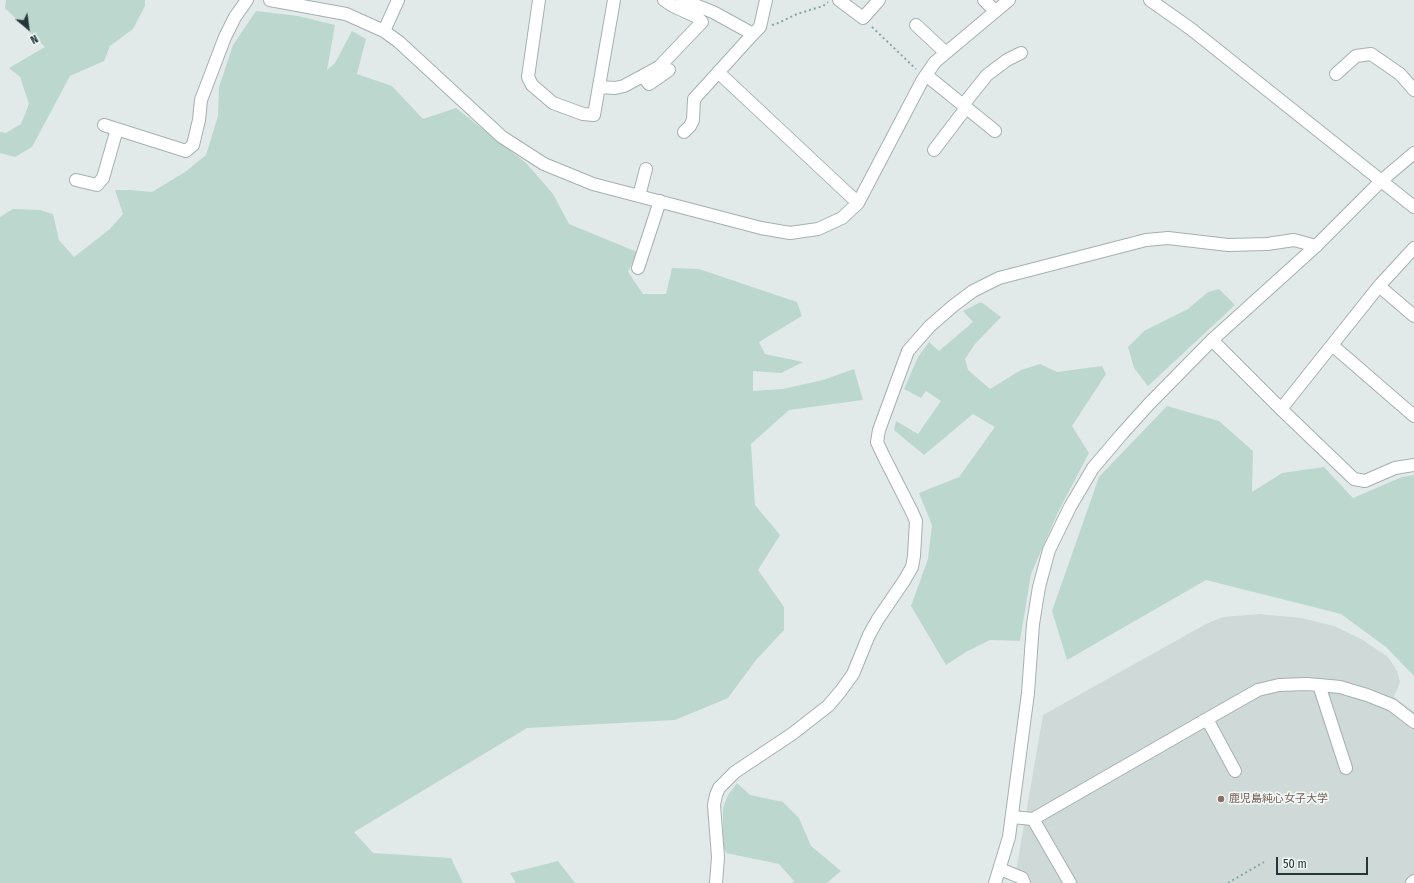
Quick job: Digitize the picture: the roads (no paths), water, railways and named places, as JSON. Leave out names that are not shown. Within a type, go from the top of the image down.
[{"type":"street","points":[[104,125],[186,151],[193,145],[199,120],[201,100],[225,37],[235,17],[247,0]]},
{"type":"street","points":[[270,0],[346,14],[384,31],[405,47],[502,137],[544,164],[593,184],[761,228],[790,233],[818,229],[842,218],[858,203],[925,76],[935,62],[1009,0]]},
{"type":"street","points":[[384,31],[398,0]]},
{"type":"street","points":[[539,0],[528,78],[532,85],[553,102],[583,114],[594,115],[614,0]]},
{"type":"street","points":[[599,87],[615,88],[624,86],[659,67],[702,22],[698,17],[673,6],[664,0]]},
{"type":"street","points":[[682,0],[756,30]]},
{"type":"street","points":[[684,132],[693,120],[694,99],[756,30],[766,0]]},
{"type":"street","points":[[839,0],[862,18],[879,0]]},
{"type":"street","points":[[984,0],[995,12]]},
{"type":"street","points":[[1150,0],[1192,29],[1414,207]]},
{"type":"street","points":[[916,25],[946,53]]},
{"type":"street","points":[[934,150],[964,106],[988,75],[1007,60],[1021,53]]},
{"type":"street","points":[[1336,74],[1356,56],[1371,54],[1400,74],[1414,90]]},
{"type":"street","points":[[643,76],[650,84],[670,70]]},
{"type":"street","points":[[718,72],[858,203]]},
{"type":"street","points":[[925,76],[995,132]]},
{"type":"street","points":[[76,180],[97,185],[103,178],[117,129]]},
{"type":"street","points":[[995,883],[1009,837],[1012,817],[1028,692],[1033,624],[1039,587],[1049,550],[1070,507],[1093,468],[1149,404],[1212,340],[1316,246],[1381,181],[1414,153]]},
{"type":"street","points":[[639,196],[646,169]]},
{"type":"street","points":[[638,268],[660,202]]},
{"type":"street","points":[[716,883],[718,857],[714,805],[719,788],[735,772],[792,734],[828,706],[853,674],[869,635],[912,567],[916,522],[882,455],[877,442],[879,430],[908,351],[930,326],[973,291],[999,278],[1146,240],[1168,238],[1228,245],[1267,244],[1294,240],[1316,246]]},
{"type":"street","points":[[1281,409],[1379,286],[1414,248]]},
{"type":"street","points":[[1379,286],[1414,316]]},
{"type":"street","points":[[1212,340],[1281,409],[1354,478],[1365,481],[1395,468],[1414,465]]},
{"type":"street","points":[[1332,345],[1414,416]]},
{"type":"street","points":[[1012,817],[1033,819],[1258,690],[1279,685],[1307,684],[1340,687],[1367,695],[1392,705],[1414,722]]},
{"type":"street","points":[[1319,685],[1346,768]]},
{"type":"street","points":[[1207,719],[1235,771]]},
{"type":"street","points":[[1033,819],[1070,883]]},
{"type":"street","points":[[1000,869],[1022,878],[1024,883]]},
{"type":"place","name":"鹿児島純心女子大学","points":[[1221,799]]}]
